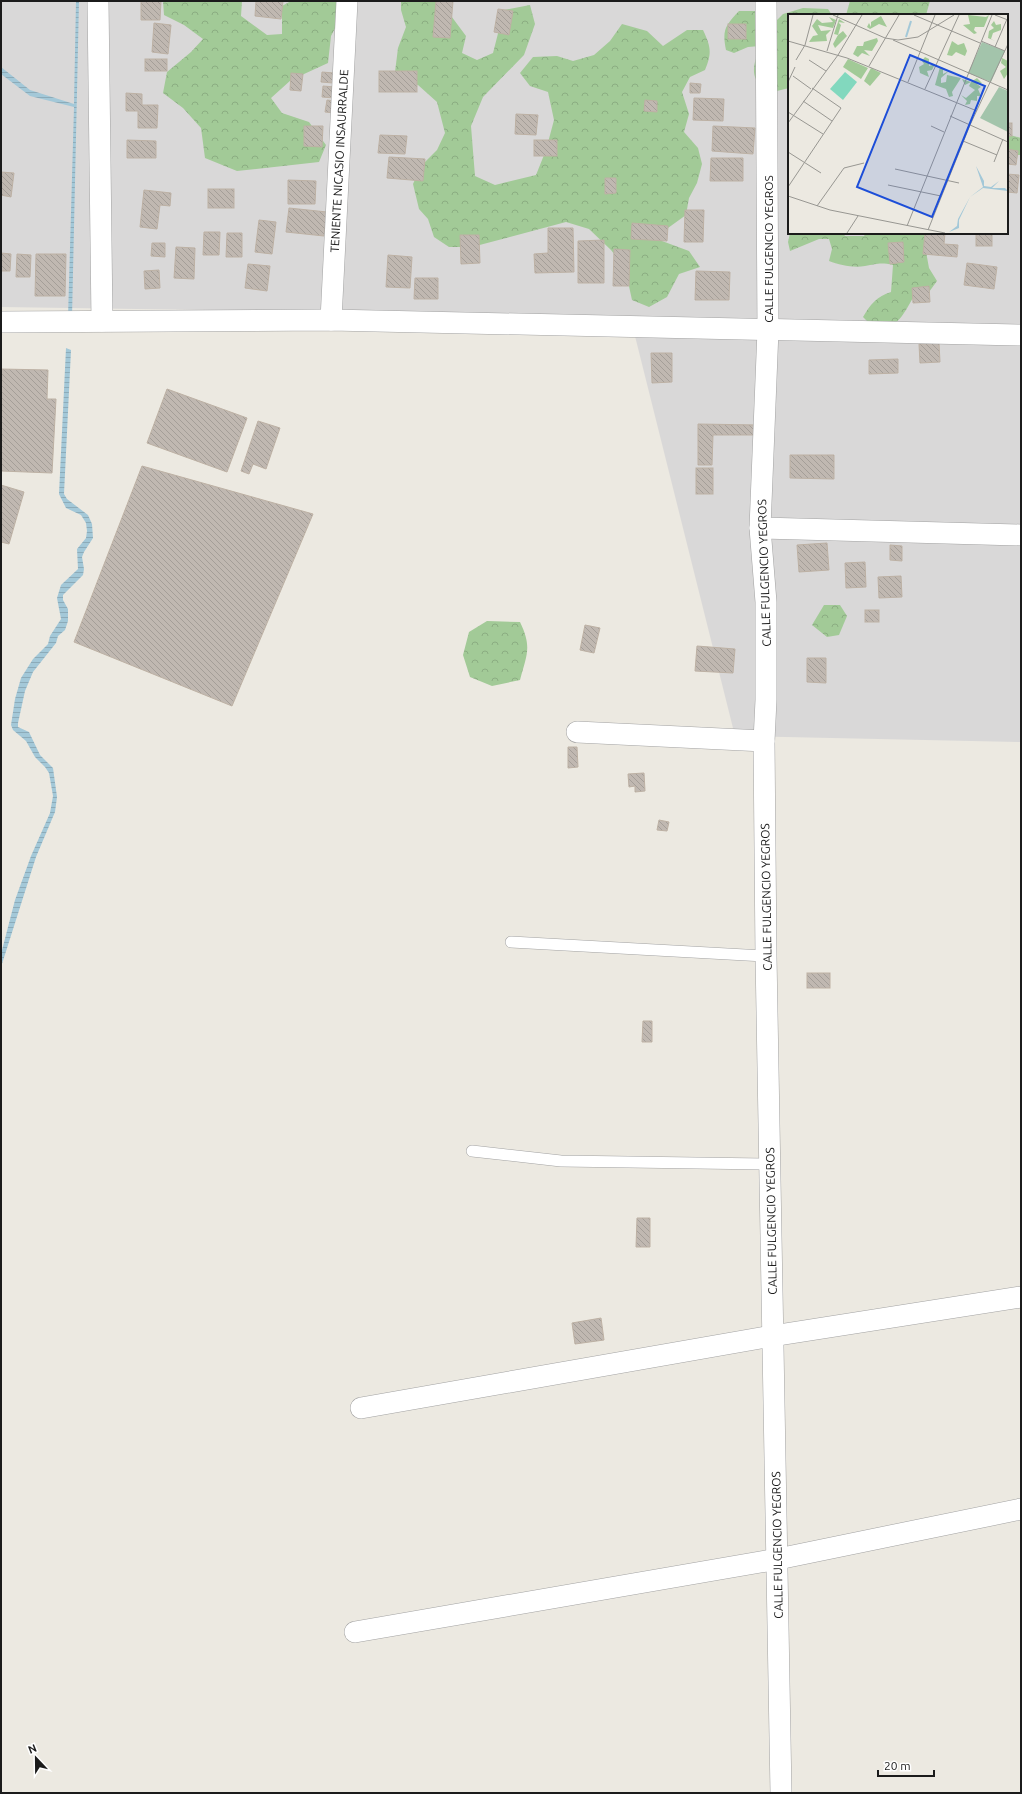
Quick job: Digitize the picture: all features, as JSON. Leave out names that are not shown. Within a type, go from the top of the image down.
[{"type":"street","points":[[98,1],[102,321]]},
{"type":"street","name":"TENIENTE NICASIO INSAURRALDE","points":[[331,320],[347,1]]},
{"type":"street","name":"CALLE FULGENCIO YEGROS","points":[[766,1],[768,330],[760,528],[766,602],[766,700],[764,740],[766,956],[771,1164],[772,1336],[778,1559],[781,1793]]},
{"type":"street","points":[[1,322],[331,320],[1021,335]]},
{"type":"street","points":[[760,528],[1021,535]]},
{"type":"street","points":[[577,732],[764,740]]},
{"type":"street","points":[[361,1408],[772,1336],[1021,1297]]},
{"type":"street","points":[[355,1632],[778,1559],[1021,1510]]},
{"type":"lane","points":[[511,942],[766,956]]},
{"type":"lane","points":[[472,1151],[561,1161],[771,1164]]},
{"type":"shaded area","points":[[1,1],[1021,1],[1021,742],[735,736],[630,316],[1,307]]},
{"type":"green space","points":[[163,1],[242,1],[241,16],[267,35],[282,34],[282,6],[291,1],[340,1],[345,9],[331,36],[328,63],[291,80],[271,98],[282,113],[309,122],[326,145],[319,162],[237,171],[205,158],[201,128],[183,108],[163,93],[167,72],[191,52],[203,39],[184,25],[164,15]]},
{"type":"green space","points":[[401,1],[440,1],[466,36],[462,53],[477,60],[493,53],[504,10],[530,5],[535,24],[524,55],[483,97],[471,126],[475,176],[495,185],[536,175],[546,150],[554,120],[548,92],[530,86],[520,73],[533,57],[557,56],[573,61],[594,55],[610,41],[622,24],[647,31],[663,46],[687,30],[703,30],[710,50],[705,70],[690,77],[682,92],[689,114],[684,132],[698,148],[702,164],[697,183],[689,198],[686,215],[668,228],[662,241],[689,251],[700,267],[679,274],[667,297],[649,307],[632,300],[625,268],[611,250],[589,229],[566,222],[472,247],[449,247],[434,237],[428,219],[419,209],[413,184],[421,166],[437,150],[445,133],[437,102],[418,85],[395,72],[398,48],[406,27],[401,10]]},
{"type":"green space","points":[[850,1],[930,1],[926,14],[846,14]]},
{"type":"green space","points":[[803,8],[828,9],[831,14],[788,14],[788,88],[769,93],[762,88],[755,77],[754,72],[754,66],[760,46],[748,47],[734,53],[726,50],[724,38],[730,21],[739,11],[755,11],[764,23],[774,23],[783,14]]},
{"type":"green space","points":[[1008,134],[1021,138],[1021,155],[1008,155]]},
{"type":"green space","points":[[790,234],[844,234],[845,236],[864,236],[865,234],[945,234],[933,238],[925,246],[929,268],[937,281],[929,292],[914,296],[904,314],[896,322],[885,329],[877,331],[863,317],[874,302],[891,292],[893,265],[882,263],[860,267],[842,265],[829,261],[832,249],[829,239],[819,239],[790,251],[788,242]]},
{"type":"green space","points":[[824,605],[840,605],[847,616],[839,635],[827,637],[812,625]]},
{"type":"green space","points":[[487,621],[520,622],[526,638],[527,651],[520,680],[492,686],[470,677],[463,655],[469,632]]},
{"type":"water","points":[[76,1],[79,1],[72,318],[68,318],[74,107],[30,96],[1,74],[1,67],[30,90],[74,104]]},
{"type":"water","points":[[66,348],[71,350],[64,494],[67,499],[88,515],[92,524],[93,538],[82,557],[84,569],[83,575],[63,595],[63,600],[68,609],[68,621],[65,630],[58,636],[56,643],[33,672],[25,691],[18,723],[18,727],[29,732],[40,755],[53,768],[57,797],[55,812],[36,857],[1,967],[1,954],[15,900],[31,856],[50,813],[53,796],[49,773],[35,757],[26,741],[13,730],[11,725],[15,699],[21,678],[33,659],[48,644],[50,636],[61,619],[57,598],[61,585],[78,569],[77,549],[86,538],[87,531],[86,523],[81,515],[66,508],[59,494]]},
{"type":"building","points":[[141,1],[161,1],[160,20],[141,20]]},
{"type":"building","points":[[256,1],[283,1],[281,19],[255,16]]},
{"type":"building","points":[[436,1],[453,1],[450,38],[433,37]]},
{"type":"building","points":[[498,9],[513,11],[509,35],[494,32]]},
{"type":"building","points":[[154,23],[171,25],[168,54],[152,52]]},
{"type":"building","points":[[728,24],[746,24],[746,39],[728,39]]},
{"type":"building","points":[[145,59],[167,59],[167,71],[145,71]]},
{"type":"building","points":[[379,71],[417,71],[417,92],[379,92]]},
{"type":"building","points":[[322,72],[334,73],[333,83],[321,82]]},
{"type":"building","points":[[291,73],[303,74],[301,91],[290,90]]},
{"type":"building","points":[[690,83],[701,84],[700,93],[690,93]]},
{"type":"building","points":[[323,86],[335,87],[334,98],[322,97]]},
{"type":"building","points":[[126,93],[142,94],[142,105],[158,105],[157,128],[138,128],[138,111],[126,111]]},
{"type":"building","points":[[694,98],[724,99],[723,121],[693,120]]},
{"type":"building","points":[[327,100],[336,101],[335,113],[325,112]]},
{"type":"building","points":[[645,100],[657,101],[657,112],[644,111]]},
{"type":"building","points":[[516,114],[538,115],[536,135],[515,134]]},
{"type":"building","points":[[1008,123],[1012,123],[1012,136],[1008,136]]},
{"type":"building","points":[[304,126],[323,126],[322,147],[304,146]]},
{"type":"building","points":[[713,126],[755,128],[753,154],[712,151]]},
{"type":"building","points":[[380,135],[407,136],[405,154],[378,153]]},
{"type":"building","points":[[127,140],[156,141],[156,158],[127,158]]},
{"type":"building","points":[[534,140],[557,140],[557,156],[534,156]]},
{"type":"building","points":[[1008,149],[1018,151],[1016,165],[1008,164]]},
{"type":"building","points":[[389,157],[425,159],[423,181],[387,178]]},
{"type":"building","points":[[711,158],[743,158],[743,181],[710,181]]},
{"type":"building","points":[[1,172],[14,173],[11,197],[1,195]]},
{"type":"building","points":[[1008,174],[1019,175],[1017,193],[1008,192]]},
{"type":"building","points":[[605,178],[616,178],[616,193],[605,194]]},
{"type":"building","points":[[288,180],[316,181],[315,204],[288,204]]},
{"type":"building","points":[[208,189],[234,189],[234,208],[208,208]]},
{"type":"building","points":[[144,190],[171,193],[170,206],[160,205],[157,229],[140,227]]},
{"type":"building","points":[[289,208],[327,212],[324,236],[286,232]]},
{"type":"building","points":[[685,210],[704,210],[703,242],[684,242]]},
{"type":"building","points":[[259,220],[276,222],[272,254],[255,252]]},
{"type":"building","points":[[632,223],[668,226],[667,241],[631,239]]},
{"type":"building","points":[[548,228],[573,228],[574,272],[535,273],[534,254],[548,253]]},
{"type":"building","points":[[204,232],[220,232],[219,255],[203,255]]},
{"type":"building","points":[[227,233],[242,233],[242,257],[226,257]]},
{"type":"building","points":[[925,234],[945,234],[944,244],[958,245],[957,257],[923,254]]},
{"type":"building","points":[[976,234],[992,234],[992,246],[976,246]]},
{"type":"building","points":[[460,235],[479,235],[480,263],[461,264]]},
{"type":"building","points":[[604,240],[604,283],[578,283],[578,241]]},
{"type":"building","points":[[903,242],[904,262],[890,264],[888,243]]},
{"type":"building","points":[[152,243],[165,243],[165,257],[151,256]]},
{"type":"building","points":[[176,247],[195,248],[194,279],[174,278]]},
{"type":"building","points":[[614,249],[630,250],[629,286],[613,286]]},
{"type":"building","points":[[1,253],[11,254],[10,271],[1,271]]},
{"type":"building","points":[[17,254],[31,255],[30,277],[16,277]]},
{"type":"building","points":[[36,254],[66,254],[65,296],[35,296]]},
{"type":"building","points":[[388,255],[412,257],[410,288],[386,287]]},
{"type":"building","points":[[967,263],[997,267],[994,289],[964,285]]},
{"type":"building","points":[[248,264],[270,266],[267,291],[245,288]]},
{"type":"building","points":[[159,270],[160,288],[145,289],[144,271]]},
{"type":"building","points":[[696,271],[730,272],[729,300],[695,300]]},
{"type":"building","points":[[415,278],[438,278],[438,299],[414,299]]},
{"type":"building","points":[[929,286],[930,302],[913,303],[912,288]]},
{"type":"building","points":[[939,343],[940,362],[920,363],[919,344]]},
{"type":"building","points":[[651,353],[672,353],[672,382],[652,383]]},
{"type":"building","points":[[898,359],[898,373],[869,374],[869,360]]},
{"type":"building","points":[[1,369],[48,370],[47,399],[56,399],[52,473],[1,471]]},
{"type":"building","points":[[167,389],[247,418],[227,472],[147,443]]},
{"type":"building","points":[[258,421],[280,428],[266,469],[253,464],[249,474],[241,471]]},
{"type":"building","points":[[698,424],[758,425],[758,435],[713,435],[712,465],[698,465]]},
{"type":"building","points":[[790,455],[834,455],[834,479],[790,478]]},
{"type":"building","points":[[142,466],[313,514],[232,706],[74,642]]},
{"type":"building","points":[[696,468],[713,468],[713,494],[696,494]]},
{"type":"building","points":[[1,485],[24,492],[9,544],[1,542]]},
{"type":"building","points":[[827,543],[829,570],[799,572],[797,545]]},
{"type":"building","points":[[890,545],[902,546],[902,561],[890,560]]},
{"type":"building","points":[[865,562],[866,587],[846,588],[845,563]]},
{"type":"building","points":[[901,576],[902,597],[879,598],[878,577]]},
{"type":"building","points":[[865,610],[879,610],[879,622],[865,622]]},
{"type":"building","points":[[585,625],[600,628],[594,653],[580,650]]},
{"type":"building","points":[[697,646],[735,649],[733,673],[695,671]]},
{"type":"building","points":[[807,658],[826,658],[826,683],[807,682]]},
{"type":"building","points":[[568,747],[577,747],[578,767],[568,768]]},
{"type":"building","points":[[644,773],[645,791],[635,792],[635,786],[629,787],[628,774]]},
{"type":"building","points":[[659,820],[669,822],[667,831],[657,830]]},
{"type":"building","points":[[807,973],[830,973],[830,988],[807,988]]},
{"type":"building","points":[[643,1021],[652,1021],[652,1042],[642,1042]]},
{"type":"building","points":[[637,1218],[650,1218],[650,1247],[636,1247]]},
{"type":"building","points":[[601,1318],[604,1340],[575,1344],[572,1323]]}]
